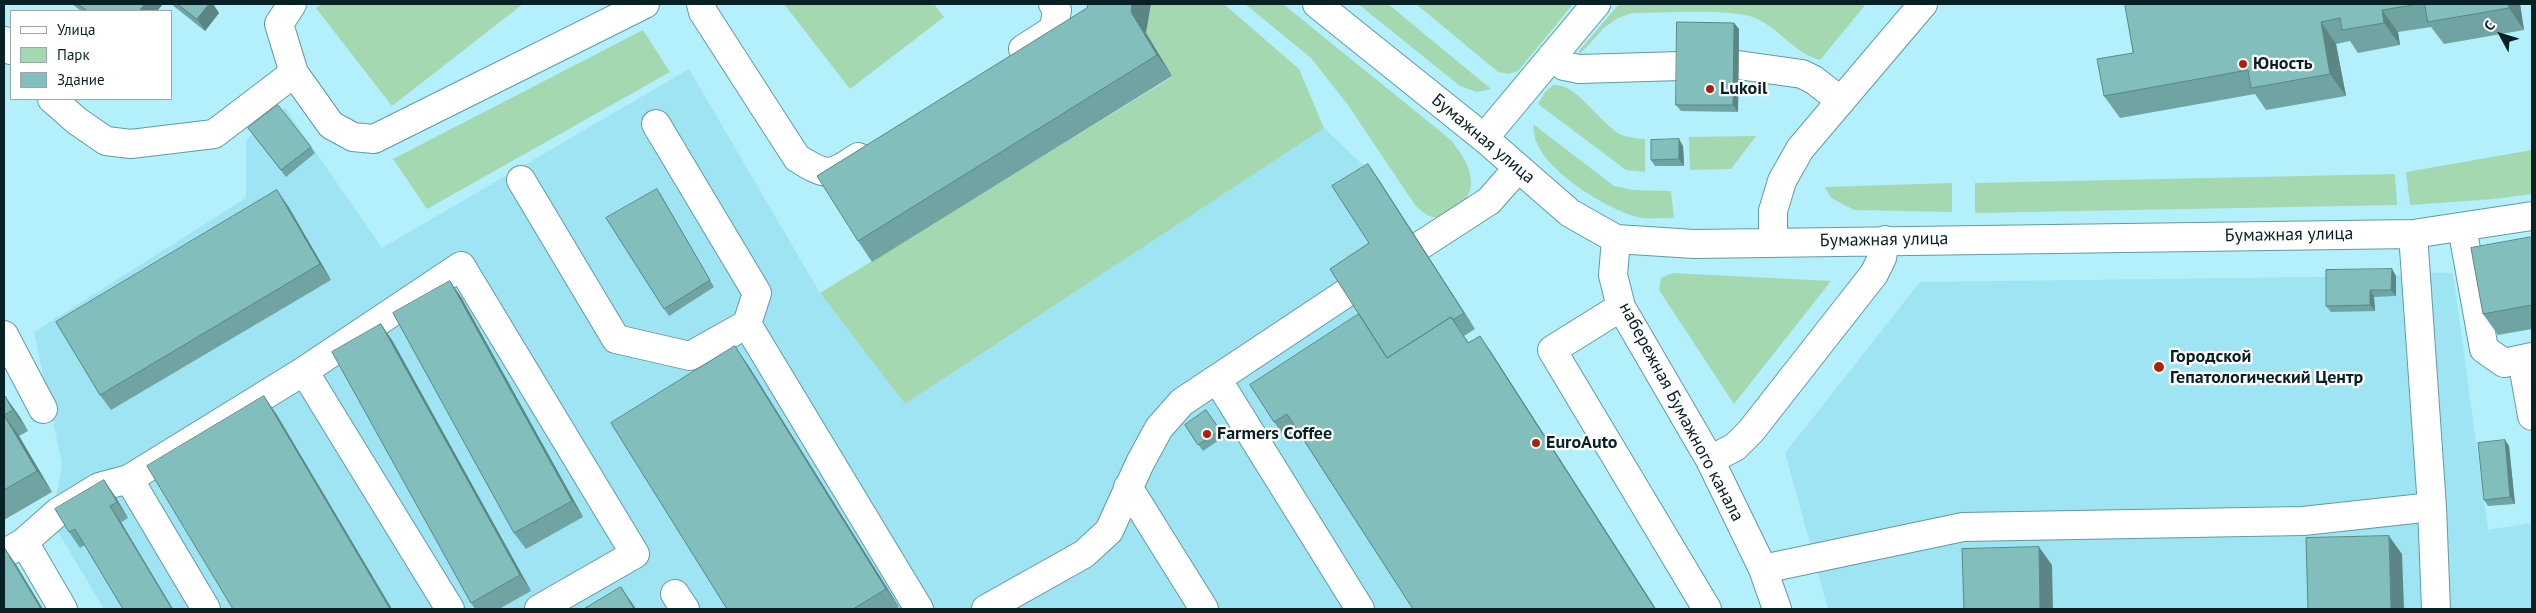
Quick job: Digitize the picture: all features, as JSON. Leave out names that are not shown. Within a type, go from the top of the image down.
[{"type":"street","points":[[292,4],[279,24],[294,73],[331,125],[353,137],[374,139],[645,4]]},
{"type":"street","points":[[701,4],[704,12],[797,158],[820,172],[837,171],[882,141]]},
{"type":"street","points":[[1005,61],[1054,29],[1057,10],[1053,4]]},
{"type":"street","name":"Бумажная улица","points":[[1317,4],[1484,138],[1570,212],[1616,240],[1694,244],[1773,241],[2413,234],[2532,216]]},
{"type":"street","points":[[1484,138],[1596,4]]},
{"type":"street","points":[[1773,241],[1773,211],[1782,181],[1800,149],[1924,4]]},
{"type":"street","points":[[1552,56],[1564,66],[1579,69],[1682,66]]},
{"type":"street","points":[[1738,65],[1802,74],[1814,80],[1841,101]]},
{"type":"street","points":[[53,100],[77,121],[106,141],[131,144],[214,134],[294,73]]},
{"type":"street","points":[[522,180],[616,339],[690,356],[747,324],[757,293],[656,124]]},
{"type":"street","points":[[1421,245],[1489,201],[1518,168]]},
{"type":"street","points":[[2462,227],[2484,349],[2504,363],[2527,358],[2532,416]]},
{"type":"street","points":[[2413,234],[2432,507],[2436,609]]},
{"type":"street","name":"набережная Бумажного канала","points":[[1616,240],[1613,275],[1621,307],[1710,460],[1763,569],[1777,609]]},
{"type":"street","points":[[1710,460],[1734,447],[1757,423],[1874,274],[1882,258],[1885,240]]},
{"type":"street","points":[[64,609],[14,548],[58,512],[99,487],[128,479],[304,371],[461,266],[635,554],[540,609]]},
{"type":"street","points":[[986,609],[1084,554],[1109,531],[1128,487],[1159,428],[1182,402],[1346,292]]},
{"type":"street","points":[[1621,307],[1552,350],[1707,609]]},
{"type":"street","points":[[747,324],[919,609]]},
{"type":"street","points":[[4,335],[43,409]]},
{"type":"street","points":[[304,371],[450,609]]},
{"type":"street","points":[[1217,379],[1360,609]]},
{"type":"street","points":[[128,479],[206,609]]},
{"type":"street","points":[[1128,487],[1204,609]]},
{"type":"street","points":[[1763,569],[1962,526],[2303,521],[2432,507]]},
{"type":"street","points":[[1962,526],[1963,554]]},
{"type":"shaded area","points":[[689,69],[820,293],[905,404],[1324,128],[1379,180],[1475,329],[1464,336],[1481,362],[1493,355],[1656,609],[104,609],[42,505],[56,497],[62,464],[34,332],[246,198],[246,140],[285,108],[382,248]]},
{"type":"shaded area","name":"Городской Гепатологический Центр","points":[[2416,272],[2453,273],[2488,530],[2532,523],[2532,609],[1828,609],[1785,453],[1920,282],[2396,276]]},
{"type":"green space","points":[[322,4],[523,4],[392,106],[316,8]]},
{"type":"green space","points":[[784,4],[934,4],[944,17],[850,89]]},
{"type":"green space","points":[[1151,4],[1224,4],[1299,69],[1324,128],[905,404],[820,293],[1172,77],[1146,33]]},
{"type":"green space","points":[[1245,4],[1283,4],[1451,140],[1464,159],[1470,175],[1470,189],[1468,197],[1463,204],[1450,215],[1435,218],[1419,209],[1348,105],[1311,58]]},
{"type":"green space","points":[[1358,4],[1388,4],[1491,89],[1477,92],[1460,86]]},
{"type":"green space","points":[[1416,4],[1573,4],[1518,71],[1508,74],[1498,72]]},
{"type":"green space","points":[[1619,4],[1866,4],[1820,60],[1802,52],[1764,22],[1745,15],[1714,12],[1632,13],[1618,18],[1605,27],[1580,54],[1579,51]]},
{"type":"green space","points":[[643,30],[670,72],[427,209],[393,159]]},
{"type":"green space","points":[[1553,85],[1571,90],[1613,130],[1622,135],[1645,139],[1645,172],[1626,170],[1538,104],[1546,91]]},
{"type":"green space","points":[[1533,124],[1614,186],[1633,190],[1671,191],[1674,218],[1642,218],[1614,208],[1582,190],[1567,179],[1544,155],[1536,141]]},
{"type":"green space","points":[[1756,136],[1731,169],[1690,170],[1689,137]]},
{"type":"green space","points":[[2532,150],[2532,194],[2494,199],[2410,205],[2406,172]]},
{"type":"green space","points":[[2395,174],[2397,205],[1975,213],[1975,183]]},
{"type":"green space","points":[[1952,183],[1952,212],[1854,210],[1831,198],[1825,187]]},
{"type":"green space","points":[[1672,273],[1831,281],[1734,404],[1659,290],[1661,278]]},
{"type":"building","points":[[78,4],[145,4],[140,10],[87,10]]},
{"type":"building","points":[[178,4],[209,4],[197,19]]},
{"type":"building","points":[[1088,4],[1132,4],[1131,12],[1157,55],[858,241],[817,176],[1087,8]]},
{"type":"building","points":[[2125,4],[2419,4],[2382,10],[2384,23],[2342,30],[2340,18],[2321,22],[2330,74],[2251,88],[2248,70],[2104,96],[2097,59],[2133,53]]},
{"type":"building","points":[[2425,4],[2508,4],[2509,8],[2428,22]]},
{"type":"building","name":"Lukoil","points":[[1677,22],[1734,23],[1733,105],[1676,105]]},
{"type":"building","points":[[278,105],[311,147],[281,170],[248,128]]},
{"type":"building","points":[[1679,139],[1679,159],[1651,160],[1651,140]]},
{"type":"building","points":[[1368,164],[1464,313],[1453,320],[1451,317],[1387,358],[1330,269],[1369,243],[1332,186]]},
{"type":"building","points":[[657,189],[710,280],[664,309],[606,218]]},
{"type":"building","points":[[277,190],[320,264],[100,395],[56,322]]},
{"type":"building","points":[[2532,237],[2532,305],[2483,314],[2471,248]]},
{"type":"building","points":[[2392,269],[2391,290],[2370,290],[2370,305],[2326,306],[2326,270]]},
{"type":"building","points":[[450,281],[572,501],[514,533],[393,313]]},
{"type":"building","points":[[1359,314],[1387,358],[1451,317],[1468,343],[1480,336],[1655,609],[1413,609],[1287,414],[1274,422],[1250,385]]},
{"type":"building","points":[[381,324],[520,575],[471,603],[332,352]]},
{"type":"building","points":[[735,346],[886,589],[853,609],[727,609],[611,423]]},
{"type":"building","points":[[4,396],[13,410],[4,415]]},
{"type":"building","points":[[264,396],[390,609],[233,609],[147,466]]},
{"type":"building","name":"Farmers Coffee","points":[[1206,410],[1220,430],[1198,445],[1185,425]]},
{"type":"building","points":[[4,415],[37,471],[4,490]]},
{"type":"building","points":[[2505,440],[2510,497],[2484,500],[2478,443]]},
{"type":"building","points":[[104,480],[117,502],[110,506],[172,609],[123,609],[75,529],[69,532],[55,509]]},
{"type":"building","points":[[2389,536],[2391,609],[2308,609],[2306,538]]},
{"type":"building","points":[[4,547],[41,609],[4,609]]},
{"type":"building","points":[[2039,547],[2040,609],[1964,609],[1962,549]]},
{"type":"building","points":[[621,587],[634,609],[584,609]]},
{"type":"place","name":"Юность","points":[[2243,64]]},
{"type":"place","name":"Lukoil","points":[[1710,89]]},
{"type":"place","name":"Городской Гепатологический Центр","points":[[2159,367]]},
{"type":"place","name":"Farmers Coffee","points":[[1207,434]]},
{"type":"place","name":"EuroAuto","points":[[1536,443]]}]
